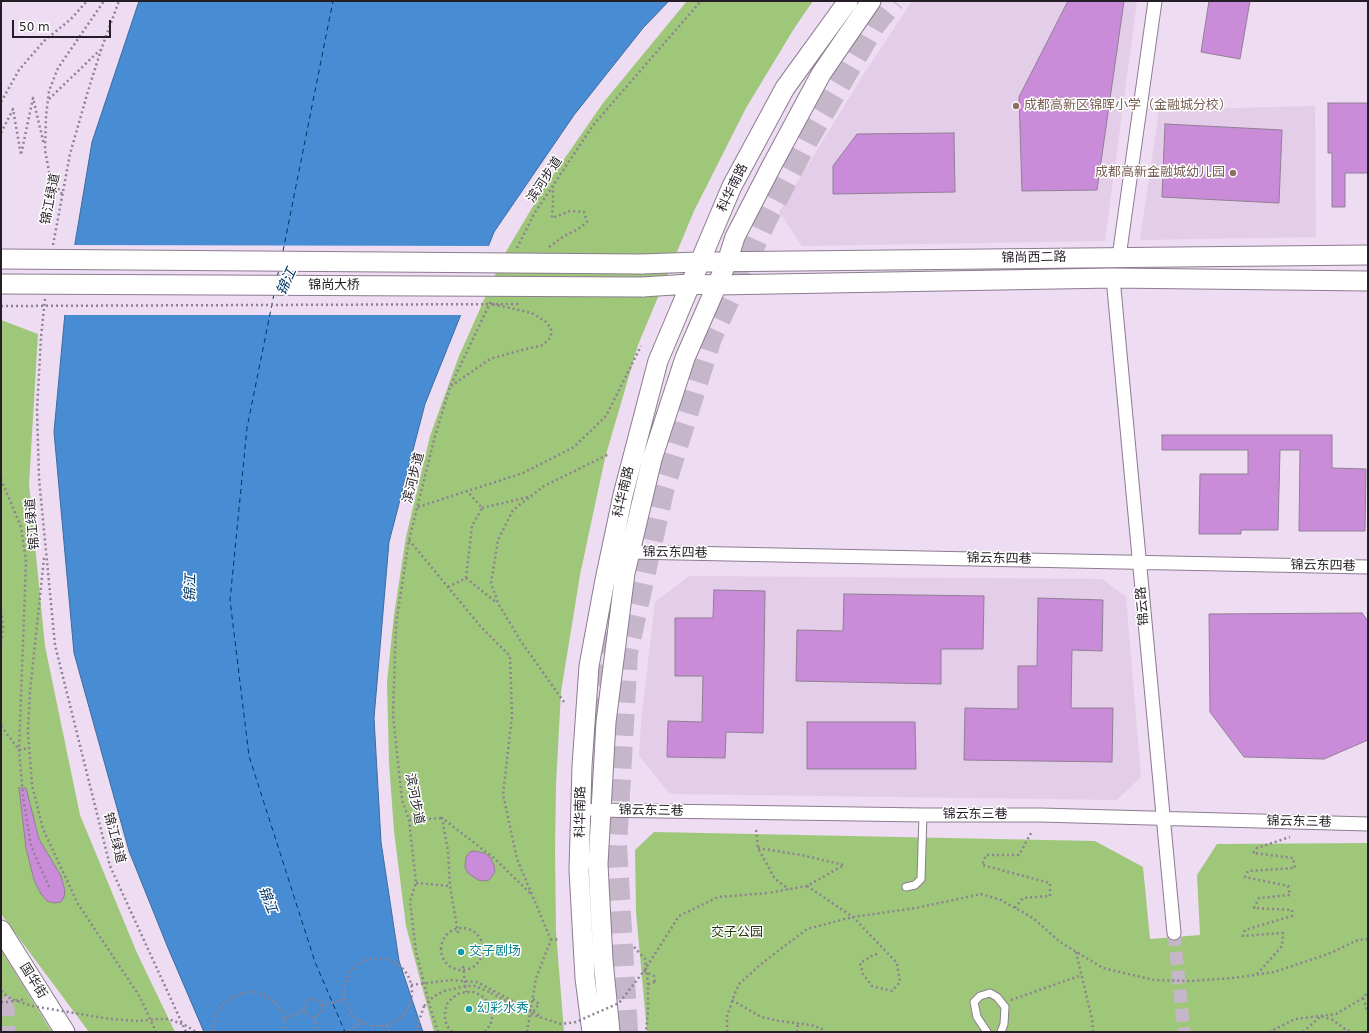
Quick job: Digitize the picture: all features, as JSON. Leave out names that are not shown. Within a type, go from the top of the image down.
[{"type":"street","name":"科华南路","points":[[592,1032],[582,944],[579,870],[582,766],[589,666],[623,496],[658,361],[732,186],[785,88],[848,1]]},
{"type":"street","name":"科华南路","points":[[610,1032],[603,960],[599,872],[606,722],[625,573],[652,459],[685,358],[717,285],[735,238],[756,195],[821,74],[872,1]]},
{"type":"street","points":[[1119,257],[1155,1]]},
{"type":"street","name":"锦尚西二路","points":[[699,262],[1368,254]]},
{"type":"street","name":"锦尚大桥","points":[[1,259],[641,264],[699,262]]},
{"type":"street","name":"锦尚大桥","points":[[1,284],[642,287],[690,284],[717,285],[1113,278],[1368,281]]},
{"type":"street","name":"锦云路","points":[[1113,278],[1174,933]]},
{"type":"street","name":"锦云东四巷","points":[[630,552],[1368,567]]},
{"type":"street","name":"锦云东三巷","points":[[581,809],[924,815],[1040,815],[1368,824]]},
{"type":"street","name":"国华街","points":[[1,930],[65,1032]]},
{"type":"lane","points":[[906,887],[915,885],[921,879],[924,815]]},
{"type":"lane","points":[[987,1032],[976,1017],[974,1002],[980,996],[990,993],[997,997],[1005,1007],[1004,1024],[1001,1032]]},
{"type":"path","points":[[1,102],[19,70],[44,41],[71,19],[87,1]]},
{"type":"path","points":[[45,150],[46,116],[49,91],[58,68],[104,1]]},
{"type":"path","name":"锦江绿道","points":[[51,251],[70,154],[101,50],[119,1]]},
{"type":"path","name":"滨河步道","points":[[517,249],[534,214],[594,124],[701,1]]},
{"type":"path","points":[[48,99],[101,50]]},
{"type":"path","points":[[1,133],[13,109],[21,155],[34,98],[50,177],[62,194]]},
{"type":"path","points":[[547,248],[587,222],[584,212],[570,211],[552,218],[554,202],[553,185]]},
{"type":"path","name":"锦江绿道","points":[[46,298],[40,337],[37,410],[39,478],[55,645],[110,866],[186,1032]]},
{"type":"path","name":"滨河步道","points":[[438,1032],[416,952],[410,901],[416,883],[409,820],[402,800],[393,715],[396,624],[409,540],[435,436],[450,387],[492,299]]},
{"type":"path","points":[[450,387],[490,359],[543,345],[551,337],[551,328],[546,322],[532,313],[492,304]]},
{"type":"path","points":[[1,306],[523,304]]},
{"type":"path","points":[[418,507],[523,473],[574,447],[606,416],[641,346]]},
{"type":"path","points":[[564,702],[520,640],[498,603],[491,583],[498,540],[513,510],[544,486],[608,454]]},
{"type":"path","points":[[1,478],[21,527],[26,561],[19,750],[20,773],[31,846],[50,889]]},
{"type":"path","points":[[467,491],[482,508]]},
{"type":"path","points":[[466,578],[472,526],[482,508],[530,497]]},
{"type":"path","points":[[409,540],[481,627],[510,656],[512,716],[503,794],[517,859],[550,940],[536,978],[527,1032]]},
{"type":"path","points":[[45,552],[30,691],[28,730],[32,785],[43,829],[78,904],[140,997],[156,1032]]},
{"type":"path","points":[[466,578],[498,603]]},
{"type":"path","points":[[448,587],[466,578]]},
{"type":"path","points":[[1,611],[3,626],[1,643]]},
{"type":"path","points":[[1,726],[19,750]]},
{"type":"path","points":[[19,750],[29,748]]},
{"type":"path","points":[[409,820],[442,818],[494,858],[532,894]]},
{"type":"path","points":[[442,818],[448,851],[450,886],[458,933]]},
{"type":"path","points":[[756,830],[758,848],[775,879],[790,889]]},
{"type":"path","points":[[1015,908],[1023,898],[1050,896],[1050,883],[982,865],[986,855],[1019,855],[1031,833]]},
{"type":"path","points":[[1257,974],[1282,946],[1283,933],[1243,936],[1245,930],[1292,916],[1292,910],[1254,908],[1259,898],[1290,895],[1288,886],[1245,877],[1248,871],[1294,868],[1293,858],[1253,852],[1257,848],[1290,837]]},
{"type":"path","points":[[417,1032],[424,1006],[433,997],[444,991],[465,986],[475,986],[533,1015],[547,1020],[561,1024],[576,1022],[620,1003],[644,971],[679,916],[718,897],[768,893],[807,886],[844,865],[801,855],[758,848]]},
{"type":"path","points":[[416,883],[450,886]]},
{"type":"path","points":[[807,886],[853,917],[897,963],[900,982],[892,991],[872,986],[863,974],[860,962],[875,954],[879,955]]},
{"type":"path","points":[[727,1032],[727,1016],[732,1000],[740,983],[761,964],[807,929],[853,917],[916,908],[981,894],[1001,900],[1033,918],[1060,942],[1103,968],[1154,980],[1189,981],[1274,972],[1328,954],[1358,940],[1368,939]]},
{"type":"path","points":[[457,929],[467,929],[473,932],[482,942],[482,956],[479,962],[474,967],[463,968],[453,968],[447,965],[441,952],[441,945],[448,933],[457,929]]},
{"type":"path","points":[[550,940],[560,939]]},
{"type":"path","points":[[634,947],[645,959],[648,984],[646,1032]]},
{"type":"path","points":[[1076,952],[1092,1019],[1093,1032]]},
{"type":"path","points":[[372,958],[384,958],[395,962],[404,969],[410,979],[411,985],[411,1003],[405,1013],[397,1020],[387,1025],[376,1026],[365,1024],[348,1010],[344,1000],[343,989],[346,978],[351,969],[360,962],[372,958]]},
{"type":"path","points":[[463,968],[466,992]]},
{"type":"path","points":[[644,971],[654,976],[655,982],[648,984]]},
{"type":"path","points":[[1002,1003],[1082,976]]},
{"type":"path","points":[[411,985],[451,980],[477,982],[547,1020]]},
{"type":"path","points":[[1,991],[11,999],[32,1006],[110,1019],[138,1021],[157,1018],[168,1019],[185,1025],[196,1032]]},
{"type":"path","points":[[214,1032],[213,1026],[216,1014],[223,1004],[232,997],[243,993],[255,992],[266,996],[275,1003],[282,1012],[285,1032]]},
{"type":"path","points":[[452,1032],[445,1020],[447,1004],[458,994],[466,992],[473,992],[481,995],[490,1006],[492,1021],[485,1032]]},
{"type":"path","points":[[1269,1032],[1295,1019],[1336,1014],[1363,998],[1368,992]]},
{"type":"path","points":[[1363,998],[1368,1012]]},
{"type":"path","points":[[1,1002],[32,999]]},
{"type":"path","points":[[313,999],[322,1005],[321,1013],[314,1017],[309,1016],[304,1010],[305,1004],[313,999]]},
{"type":"path","points":[[532,999],[539,1004],[533,1012]]},
{"type":"path","points":[[322,1005],[344,1000]]},
{"type":"path","points":[[732,1000],[761,1016],[779,1021],[810,1025],[822,1029],[825,1032]]},
{"type":"path","points":[[284,1019],[304,1010]]},
{"type":"path","points":[[1303,1032],[1321,1016]]},
{"type":"path","points":[[1321,1016],[1333,1020],[1346,1030],[1353,1032]]},
{"type":"path","points":[[314,1017],[318,1032]]},
{"type":"path","points":[[350,1032],[361,1021]]},
{"type":"path","points":[[797,1032],[798,1023]]},
{"type":"path","points":[[387,1025],[389,1032]]},
{"type":"shaded area","name":"成都高新区锦晖小学（金融城分校）","points":[[912,1],[1137,1],[1105,241],[802,246],[779,212],[860,80]]},
{"type":"shaded area","name":"成都高新金融城幼儿园","points":[[1315,106],[1316,237],[1140,240],[1159,110]]},
{"type":"shaded area","points":[[689,576],[1102,579],[1126,597],[1141,777],[1117,800],[670,794],[639,756],[641,722],[655,602]]},
{"type":"green space","points":[[687,1],[813,1],[795,27],[746,108],[694,211],[638,345],[605,458],[580,575],[561,692],[556,784],[555,851],[556,932],[564,1032],[434,1032],[406,926],[394,831],[389,763],[387,682],[394,615],[406,537],[430,436],[459,356],[504,255],[542,191],[603,103]]},
{"type":"green space","points":[[1,320],[38,334],[29,484],[45,646],[80,815],[137,953],[175,1032],[89,1032],[1,914]]},
{"type":"green space","name":"交子公园","points":[[654,832],[1095,841],[1143,867],[1150,939],[1200,935],[1197,875],[1217,844],[1368,843],[1368,1032],[647,1032],[636,912],[635,850]]},
{"type":"green space","points":[[1,950],[52,1032],[1,1032]]},
{"type":"water","name":"锦江","points":[[139,1],[669,1],[643,28],[574,115],[494,232],[425,404],[389,542],[374,718],[381,842],[399,961],[423,1032],[204,1032],[129,851],[74,653],[54,432],[67,291],[92,142]]},
{"type":"pier","points":[[73,245],[490,246],[463,315],[63,315],[65,291]]},
{"type":"building","points":[[1068,1],[1124,1],[1097,190],[1022,191],[1019,97]]},
{"type":"building","points":[[1209,1],[1250,1],[1240,59],[1201,52]]},
{"type":"building","points":[[1328,103],[1368,103],[1368,173],[1345,173],[1345,207],[1332,207],[1332,153],[1328,153]]},
{"type":"building","points":[[1165,124],[1282,130],[1279,203],[1162,197]]},
{"type":"building","points":[[954,133],[955,192],[833,194],[833,166],[857,134]]},
{"type":"building","points":[[1162,435],[1332,435],[1332,468],[1366,469],[1365,531],[1299,531],[1300,450],[1280,450],[1278,530],[1241,530],[1241,534],[1199,534],[1200,474],[1248,474],[1248,450],[1162,450]]},
{"type":"building","points":[[714,590],[765,591],[763,733],[726,732],[725,758],[667,757],[668,721],[702,722],[703,676],[675,676],[675,618],[713,618]]},
{"type":"building","points":[[844,594],[984,596],[983,649],[941,649],[941,684],[796,681],[797,630],[843,631]]},
{"type":"building","points":[[1038,598],[1103,600],[1102,651],[1072,650],[1071,708],[1113,708],[1112,762],[964,760],[965,708],[1018,709],[1018,666],[1037,666]]},
{"type":"building","points":[[1362,613],[1368,621],[1368,740],[1324,759],[1244,757],[1210,712],[1209,614]]},
{"type":"building","points":[[807,722],[915,722],[916,769],[807,769]]},
{"type":"building","points":[[19,788],[26,788],[39,839],[61,876],[65,891],[61,902],[54,903],[47,901],[41,894],[34,880],[26,848]]},
{"type":"building","points":[[474,851],[484,853],[490,857],[494,865],[495,872],[489,880],[478,880],[468,873],[465,867],[466,857],[470,852]]},
{"type":"ferry route","points":[[283,251],[333,1]]},
{"type":"ferry route","points":[[277,277],[279,270]]},
{"type":"ferry route","points":[[274,294],[247,428],[230,600],[249,756],[315,962],[345,1032]]},
{"type":"tunnel","points":[[627,1032],[616,846],[627,653],[663,491],[711,338],[766,220],[807,141],[874,26],[894,1]]},
{"type":"tunnel","points":[[594,719],[603,630]]},
{"type":"tunnel","points":[[1174,933],[1184,1032]]},
{"type":"tunnel","points":[[1,998],[5,1009],[6,1032]]},
{"type":"place","name":"成都高新区锦晖小学（金融城分校）","points":[[1016,106]]},
{"type":"place","name":"成都高新金融城幼儿园","points":[[1233,173]]},
{"type":"place","name":"交子剧场","points":[[461,952]]},
{"type":"place","name":"幻彩水秀","points":[[469,1009]]}]
